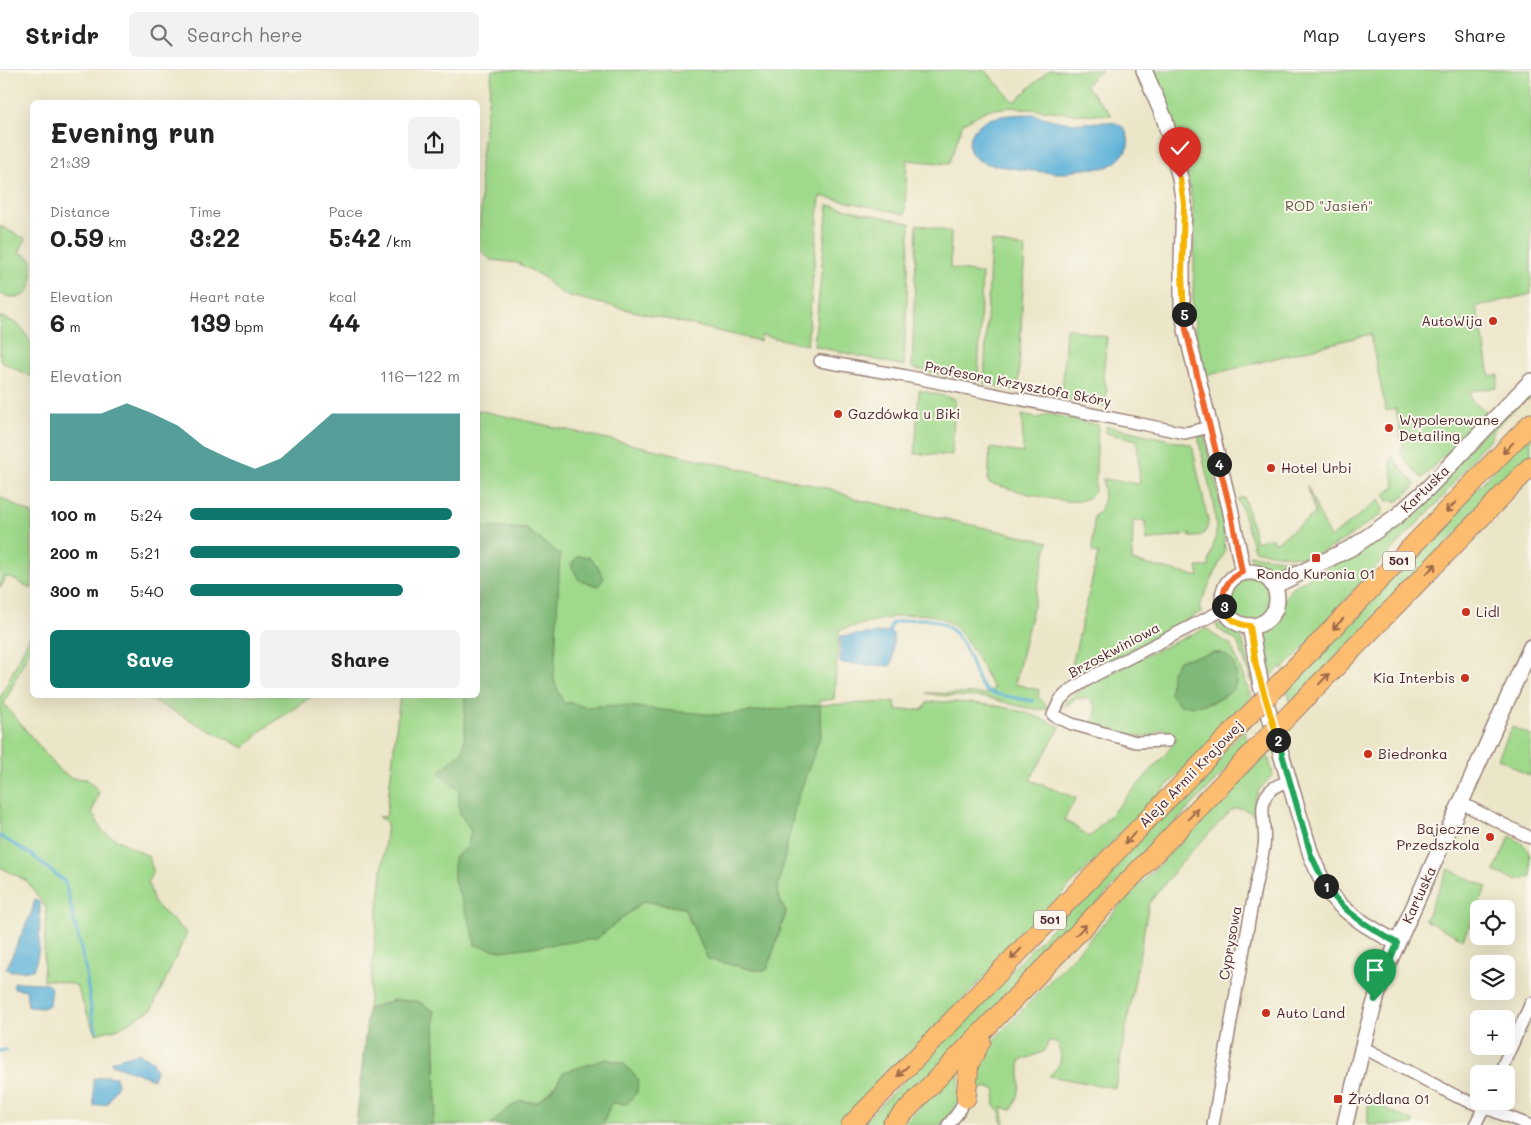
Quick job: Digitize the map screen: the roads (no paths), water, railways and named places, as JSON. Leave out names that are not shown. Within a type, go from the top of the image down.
[{"type":"main road","name":"Aleja Armii Krajowej","points":[[851,1125],[1531,424]]},
{"type":"main road","name":"501","points":[[892,1125],[1531,466]]},
{"type":"main road","points":[[966,1098],[968,1068],[971,1060],[998,1015]]},
{"type":"street","points":[[1144,70],[1152,84],[1165,120],[1180,178],[1184,204],[1182,305],[1186,330],[1230,508],[1242,572]]},
{"type":"street","name":"Profesora Krzysztofa Skóry","points":[[820,361],[906,376],[1185,433],[1210,427]]},
{"type":"street","name":"Kartuska","points":[[1274,586],[1353,547],[1397,516],[1428,490],[1531,381]]},
{"type":"street","points":[[1250,571],[1264,576],[1274,586],[1277,600],[1273,613],[1263,622],[1250,626],[1235,621],[1225,609],[1223,594],[1226,587],[1242,572],[1250,571]]},
{"type":"street","name":"Brzoskwiniowa","points":[[1168,741],[1136,742],[1072,724],[1053,715],[1060,700],[1068,690],[1225,609]]},
{"type":"street","points":[[1250,626],[1259,676],[1311,855],[1322,881],[1335,900],[1353,915],[1370,928],[1397,943]]},
{"type":"street","name":"Kartuska","points":[[1345,1125],[1362,1046],[1375,1000],[1397,943],[1531,647]]},
{"type":"street","name":"Cyprysowa","points":[[1213,1125],[1253,897],[1265,846],[1264,803],[1271,790],[1279,784],[1290,781]]},
{"type":"street","points":[[1462,803],[1531,838]]},
{"type":"street","points":[[1503,1065],[1531,1003]]},
{"type":"street","points":[[1362,1046],[1458,1097],[1470,1101]]},
{"type":"street","points":[[948,1125],[966,1098]]},
{"type":"street","points":[[1475,1125],[1482,1110]]},
{"type":"street","points":[[1496,1110],[1529,1125]]},
{"type":"water","points":[[1032,114],[1072,123],[1103,122],[1119,124],[1126,131],[1128,146],[1121,157],[1110,166],[1080,169],[1066,173],[996,166],[980,161],[971,154],[969,143],[972,133],[985,121],[1004,116]]},
{"type":"water","points":[[889,632],[893,634],[893,661],[890,666],[840,663],[840,636]]},
{"type":"water","points":[[35,900],[40,905],[40,938],[36,963],[33,970],[12,971],[6,969],[32,911]]},
{"type":"water","points":[[15,982],[47,983],[51,988],[49,1005],[43,1008],[28,1007],[26,990],[14,988],[13,984]]},
{"type":"water","points":[[139,1053],[153,1061],[156,1071],[153,1079],[112,1064],[111,1061]]},
{"type":"water","points":[[105,1076],[116,1077],[118,1084],[107,1104],[94,1106],[93,1079]]},
{"type":"waterway","points":[[889,632],[892,623],[907,620],[931,620],[941,623],[958,636],[965,647],[979,681],[987,691],[1033,701]]},
{"type":"waterway","points":[[0,836],[32,855],[65,882],[85,966],[96,1031]]},
{"type":"waterway","points":[[0,1051],[6,1050]]},
{"type":"place","name":"AutoWija","points":[[1493,321]]},
{"type":"place","name":"Gazdówka u Biki","points":[[838,414]]},
{"type":"place","name":"Wypolerowane Detailing","points":[[1389,428]]},
{"type":"place","name":"Hotel Urbi","points":[[1271,468]]},
{"type":"place","name":"Rondo Kuronia 01","points":[[1316,558]]},
{"type":"place","name":"Lidl","points":[[1466,612]]},
{"type":"place","name":"Kia Interbis","points":[[1465,678]]},
{"type":"place","name":"Biedronka","points":[[1368,754]]},
{"type":"place","name":"Bajeczne Przedszkola","points":[[1490,837]]},
{"type":"place","name":"Auto Land","points":[[1266,1013]]},
{"type":"place","name":"Źródlana 01","points":[[1338,1099]]},
{"type":"park label","name":"ROD \"Jasień\"","points":[[1329,206]]}]
